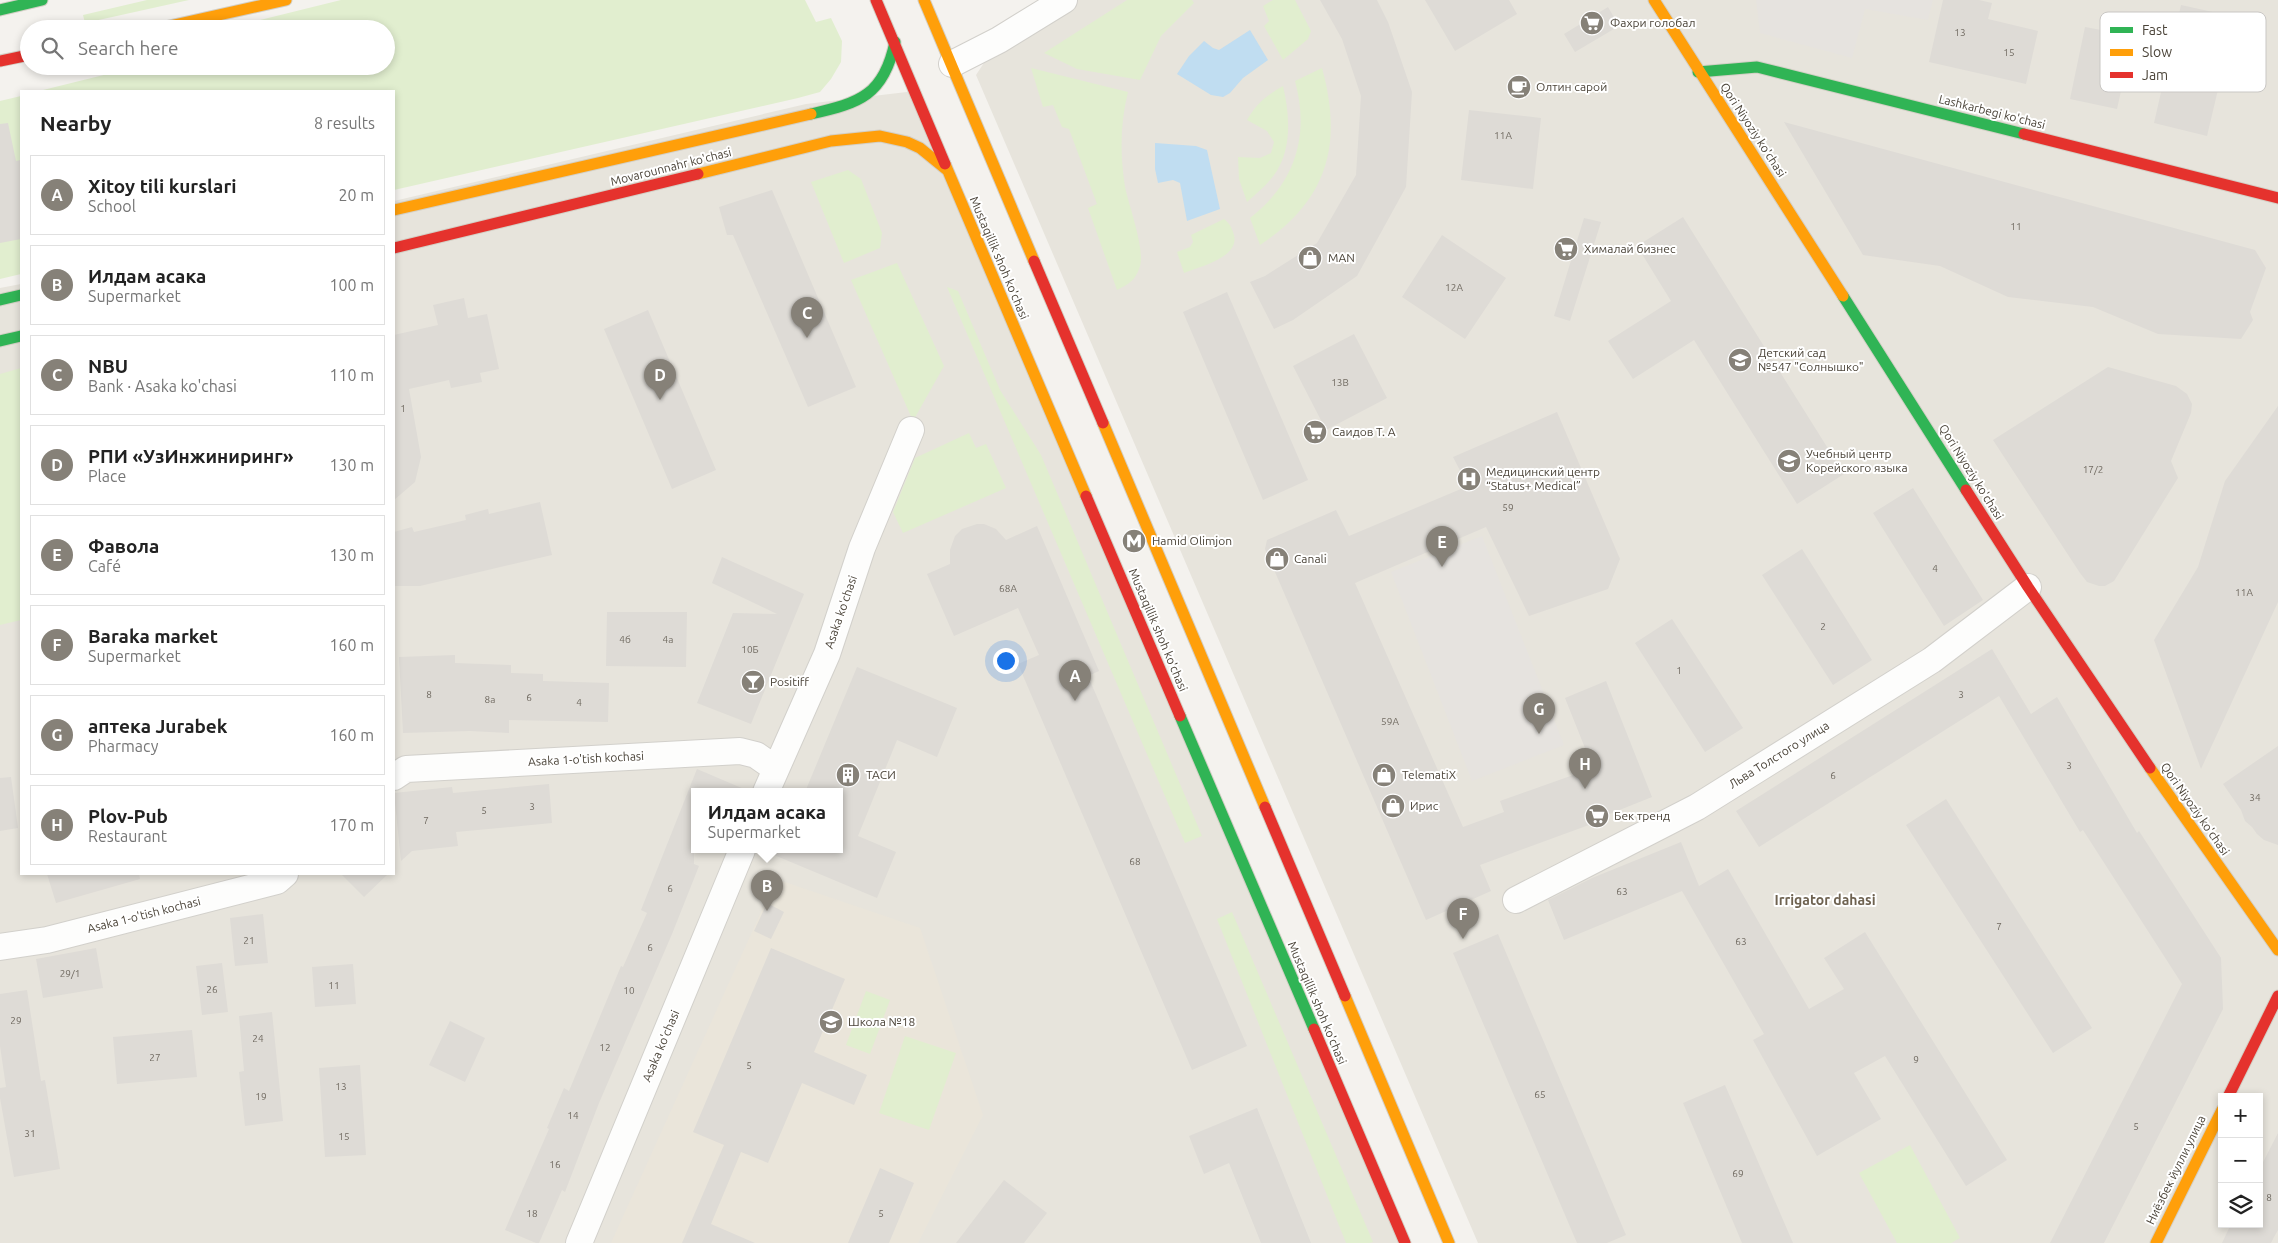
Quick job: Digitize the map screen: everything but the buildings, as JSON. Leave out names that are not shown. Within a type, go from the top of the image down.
[{"type":"street","points":[[0,10],[42,0]]},
{"type":"street","points":[[196,20],[286,0]]},
{"type":"street","name":"Mustaqillik shoh ko'chasi","points":[[876,0],[1405,1243]]},
{"type":"street","points":[[924,0],[1449,1243]]},
{"type":"street","points":[[952,64],[999,40],[1064,0]]},
{"type":"street","name":"Qori Niyoziy ko'chasi","points":[[1654,0],[1698,72],[1755,158],[2028,587],[2166,792],[2278,950]]},
{"type":"street","name":"Movarounnahr ko'chasi","points":[[395,210],[847,106],[867,96],[879,84],[890,64],[895,42]]},
{"type":"street","points":[[0,61],[20,57]]},
{"type":"street","name":"Lashkarbegi ko'chasi","points":[[1698,72],[1757,67],[2278,198]]},
{"type":"street","name":"Movarounnahr ko'chasi","points":[[395,248],[831,141],[860,136],[883,136],[907,141],[930,153],[947,170]]},
{"type":"street","points":[[0,300],[20,295]]},
{"type":"street","points":[[0,341],[20,336]]},
{"type":"street","name":"Asaka ko'chasi","points":[[768,788],[827,654],[862,548],[911,430]]},
{"type":"street","name":"Льва Толстого улица","points":[[1516,900],[1697,807],[1932,660],[2028,587]]},
{"type":"street","name":"Asaka 1-o'tish kochasi","points":[[395,775],[406,769],[740,750],[756,755],[776,768]]},
{"type":"street","name":"Asaka ko'chasi","points":[[580,1243],[741,853]]},
{"type":"street","name":"Asaka 1-o'tish kochasi","points":[[0,947],[47,940],[277,881],[284,875]]},
{"type":"street","points":[[2230,1093],[2278,996]]},
{"type":"street","name":"Ниёзбек йулли улица","points":[[2156,1243],[2218,1118]]},
{"type":"shaded area","points":[[1064,0],[2278,0],[2278,1243],[1478,1243],[976,75],[999,40]]},
{"type":"shaded area","points":[[1756,0],[1933,0],[1928,20],[1865,9],[1852,58],[1760,33]]},
{"type":"shaded area","points":[[915,91],[1405,1243],[0,1243],[0,288],[20,284],[20,875],[395,875],[395,201],[806,104]]},
{"type":"shaded area","points":[[1482,536],[1564,745],[1472,781],[1391,572]]},
{"type":"shaded area","name":"Школа №18","points":[[776,879],[920,928],[983,1115],[918,1243],[611,1243]]},
{"type":"green space","points":[[147,0],[189,0],[99,20],[84,20],[83,15]]},
{"type":"green space","points":[[341,0],[805,0],[816,22],[831,18],[842,41],[841,62],[831,79],[820,92],[395,190],[395,90],[43,90],[104,75],[395,75],[395,20],[260,20]]},
{"type":"green space","points":[[1127,0],[1192,0],[1194,3],[1161,36],[1140,80],[1077,69],[1044,53]]},
{"type":"green space","points":[[1273,0],[1295,0],[1311,31],[1308,39],[1283,60],[1264,26],[1269,21],[1263,6]]},
{"type":"green space","points":[[1031,68],[1128,92],[1122,127],[1122,163],[1125,187],[1139,239],[1141,259],[1134,278],[1117,290],[1088,208],[1097,204],[1069,129],[1062,127],[1053,105],[1043,107]]},
{"type":"green space","points":[[1322,68],[1331,121],[1330,146],[1324,168],[1315,189],[1301,209],[1283,228],[1260,245],[1250,218],[1278,190],[1288,174],[1295,157],[1299,139],[1301,121],[1295,81]]},
{"type":"green space","points":[[1283,86],[1287,106],[1288,137],[1283,158],[1273,177],[1247,202],[1239,179],[1238,157],[1260,158],[1271,153],[1274,142],[1267,131],[1247,120],[1262,100]]},
{"type":"green space","points":[[20,96],[20,274],[0,279],[0,101]]},
{"type":"green space","points":[[848,170],[861,179],[882,233],[880,248],[844,263],[811,182]]},
{"type":"green space","points":[[1224,219],[1230,225],[1233,232],[1234,241],[1232,248],[1210,264],[1184,273],[1177,252],[1190,247],[1193,242],[1191,235]]},
{"type":"green space","points":[[897,263],[944,366],[913,421],[851,280]]},
{"type":"green space","points":[[947,287],[958,291],[1000,390],[1041,455],[1202,836],[1185,843]]},
{"type":"green space","points":[[20,368],[20,620],[0,625],[0,374]]},
{"type":"green space","points":[[969,433],[976,448],[986,444],[1006,488],[903,533],[893,512],[915,458]]},
{"type":"green space","points":[[1232,912],[1373,1242],[1346,1243],[1217,919]]},
{"type":"green space","points":[[866,991],[890,1000],[870,1054],[846,1045]]},
{"type":"green space","points":[[905,1036],[956,1053],[929,1130],[879,1113]]},
{"type":"green space","points":[[1910,1145],[1960,1238],[1951,1243],[1897,1243],[1859,1173]]},
{"type":"water","points":[[1250,30],[1268,60],[1243,78],[1230,93],[1223,97],[1211,95],[1177,74],[1189,56],[1204,41],[1219,50]]},
{"type":"water","points":[[1155,143],[1196,146],[1207,150],[1220,209],[1187,221],[1180,183],[1173,180],[1158,183],[1155,169]]},
{"type":"traffic: fast","points":[[0,10],[42,0]]},
{"type":"traffic: fast","points":[[811,114],[843,106],[867,94],[877,85],[884,74],[895,42]]},
{"type":"traffic: fast","points":[[1698,72],[1757,67],[2024,134]]},
{"type":"traffic: fast","points":[[0,300],[20,295]]},
{"type":"traffic: fast","points":[[1843,296],[1966,490]]},
{"type":"traffic: fast","points":[[0,341],[20,336]]},
{"type":"traffic: fast","points":[[1180,716],[1314,1029]]},
{"type":"traffic: slow","points":[[196,20],[286,0]]},
{"type":"traffic: slow","points":[[924,0],[1034,261]]},
{"type":"traffic: slow","points":[[1654,0],[1843,296]]},
{"type":"traffic: slow","points":[[395,210],[811,114]]},
{"type":"traffic: slow","points":[[698,174],[831,141],[880,136],[907,142],[920,148],[947,170]]},
{"type":"traffic: slow","points":[[945,164],[1086,496]]},
{"type":"traffic: slow","points":[[1103,423],[1265,807]]},
{"type":"traffic: slow","points":[[2150,768],[2278,950]]},
{"type":"traffic: slow","points":[[1345,996],[1449,1243]]},
{"type":"traffic: slow","points":[[2156,1243],[2218,1118]]},
{"type":"traffic: jam","points":[[876,0],[945,164]]},
{"type":"traffic: jam","points":[[0,61],[20,57]]},
{"type":"traffic: jam","points":[[2024,134],[2278,198]]},
{"type":"traffic: jam","points":[[395,248],[698,174]]},
{"type":"traffic: jam","points":[[1034,261],[1103,423]]},
{"type":"traffic: jam","points":[[1966,490],[2028,587],[2150,768]]},
{"type":"traffic: jam","points":[[1086,496],[1180,716]]},
{"type":"traffic: jam","points":[[1265,807],[1345,996]]},
{"type":"traffic: jam","points":[[2230,1093],[2278,996]]},
{"type":"traffic: jam","points":[[1314,1029],[1405,1243]]},
{"type":"place","name":"Фахри голобал","points":[[1592,23]]},
{"type":"place","name":"Олтин сарой","points":[[1519,87]]},
{"type":"place","name":"Хималай бизнес","points":[[1566,249]]},
{"type":"place","name":"MAN","points":[[1310,258]]},
{"type":"place","name":"NBU","points":[[807,338]]},
{"type":"place","name":"Детский сад №547 \"Солнышко\"","points":[[1740,360]]},
{"type":"place","name":"РПИ «УзИнжиниринг»","points":[[660,400]]},
{"type":"place","name":"Саидов Т. А","points":[[1315,432]]},
{"type":"place","name":"Учебный центр Корейского языка","points":[[1789,461]]},
{"type":"place","name":"Медицинский центр “Status+ Medical”","points":[[1469,479]]},
{"type":"place","name":"Hamid Olimjon","points":[[1134,541]]},
{"type":"place","name":"Canali","points":[[1277,559]]},
{"type":"place","name":"Фавола","points":[[1442,567]]},
{"type":"place","name":"Positiff","points":[[753,682]]},
{"type":"place","name":"Xitoy tili kurslari","points":[[1075,701]]},
{"type":"place","name":"аптека Jurabek","points":[[1539,734]]},
{"type":"place","name":"ТАСИ","points":[[848,775]]},
{"type":"place","name":"TelematiX","points":[[1384,775]]},
{"type":"place","name":"Plov-Pub","points":[[1585,789]]},
{"type":"place","name":"Ирис","points":[[1393,806]]},
{"type":"place","name":"Бек тренд","points":[[1597,816]]},
{"type":"place","name":"Илдам асака","points":[[767,911]]},
{"type":"place","name":"Baraka market","points":[[1463,939]]},
{"type":"place","name":"Школа №18","points":[[831,1022]]},
{"type":"district","name":"Irrigator dahasi","points":[[1825,900]]}]
